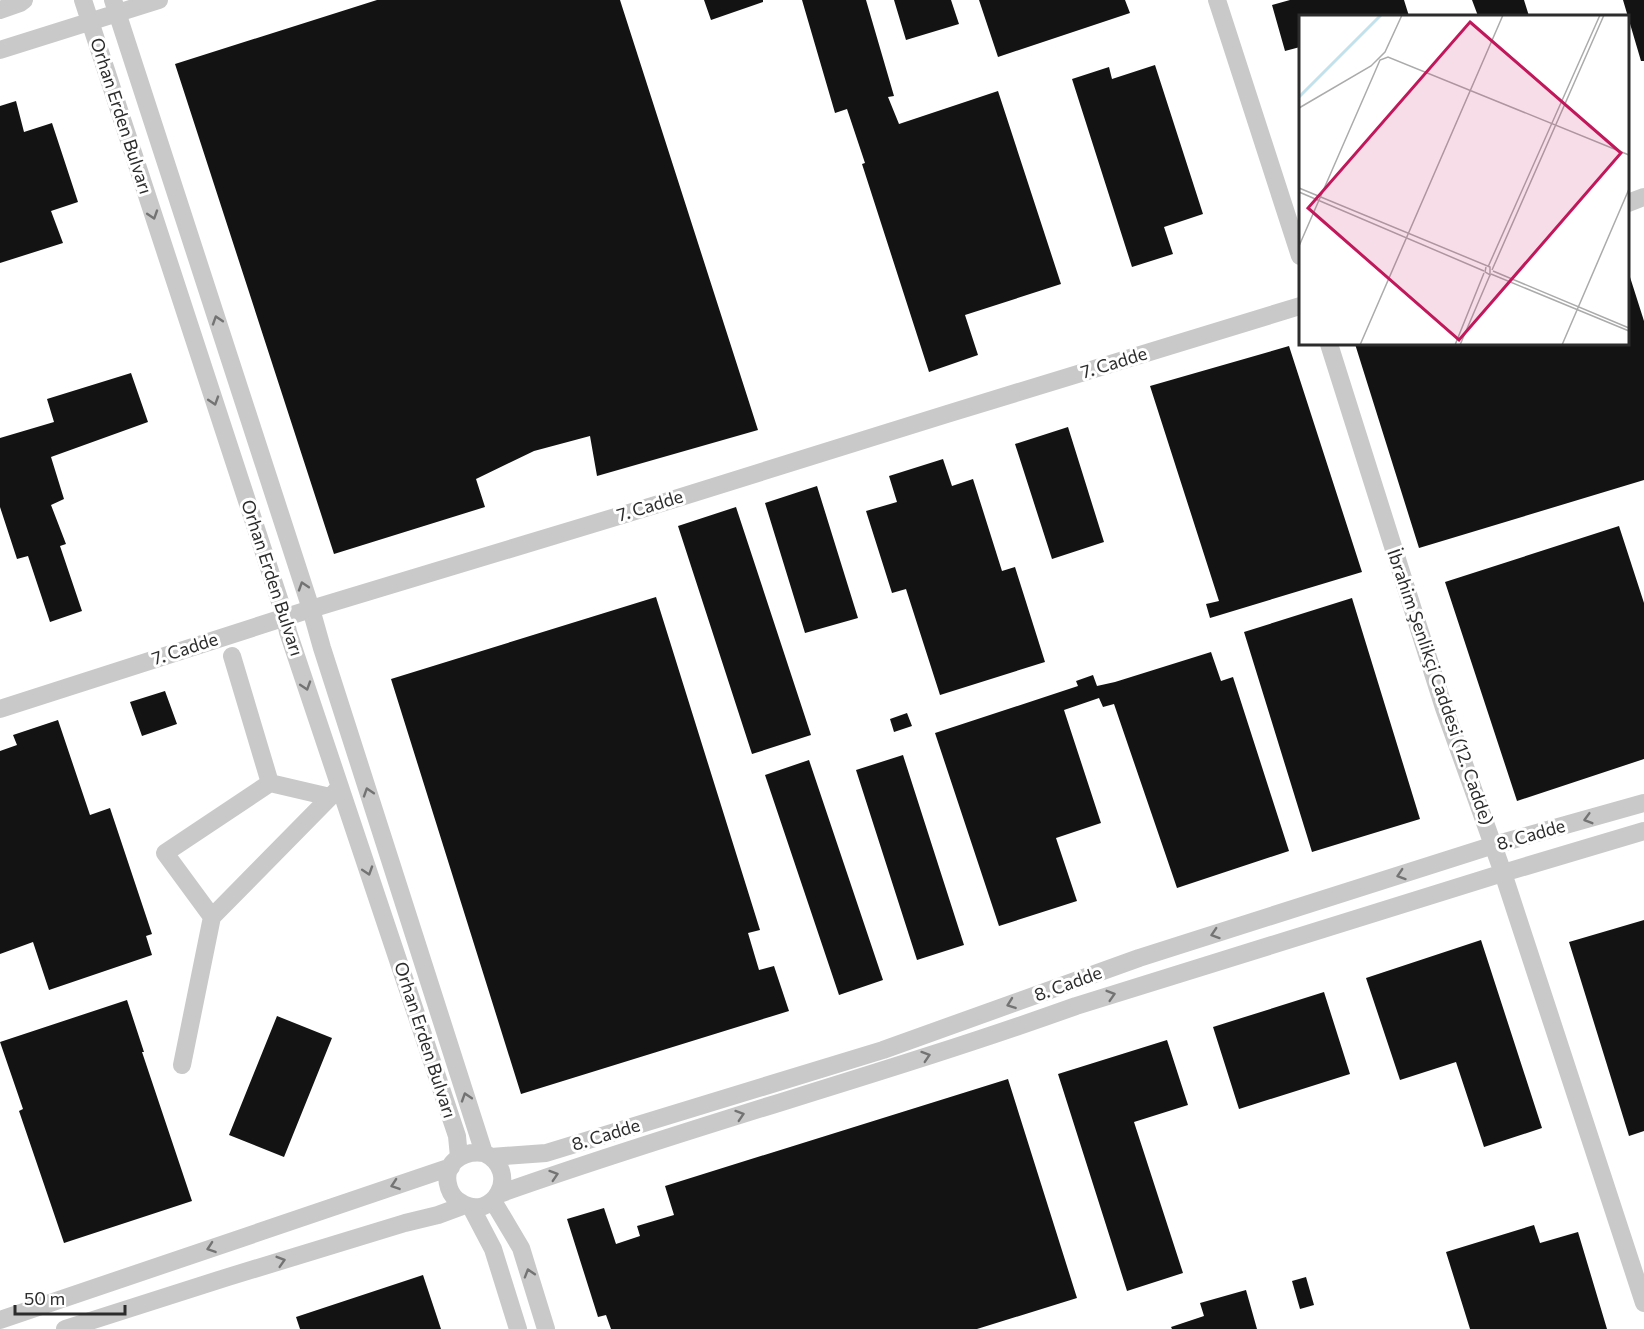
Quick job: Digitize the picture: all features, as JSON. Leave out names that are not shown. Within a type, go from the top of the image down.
[{"type":"street","points":[[0,10],[24,0]]},
{"type":"street","name":"Orhan Erden Bulvarı","points":[[83,0],[285,617],[335,792],[457,1136],[455,1162],[448,1175],[448,1185],[457,1200],[468,1206],[493,1249],[518,1329]]},
{"type":"street","points":[[0,50],[90,22],[115,7],[159,0]]},
{"type":"street","points":[[1217,0],[1299,253]]},
{"type":"street","name":"Orhan Erden Bulvarı","points":[[115,7],[488,1155],[497,1162],[501,1170],[502,1186],[496,1197],[521,1248],[546,1329]]},
{"type":"street","points":[[1629,203],[1644,197]]},
{"type":"street","name":"7. Cadde","points":[[0,709],[285,617],[1299,306]]},
{"type":"street","name":"İbrahim Şenlikçi Caddesi (12. Cadde)","points":[[1329,345],[1443,708],[1494,845],[1644,1303]]},
{"type":"street","points":[[232,656],[270,783]]},
{"type":"street","points":[[212,917],[165,853],[270,783],[335,792]]},
{"type":"street","points":[[182,1065],[212,917],[335,792]]},
{"type":"street","name":"8. Cadde","points":[[488,1155],[546,1153],[883,1050],[1139,958],[1494,845],[1644,803]]},
{"type":"street","name":"8. Cadde","points":[[496,1197],[684,1133],[1010,1030],[1076,1006],[1644,831]]},
{"type":"street","points":[[0,1320],[455,1162],[467,1153],[476,1152],[488,1155]]},
{"type":"street","points":[[65,1329],[405,1223],[468,1206],[487,1205],[496,1197]]},
{"type":"building","points":[[377,0],[620,0],[758,430],[597,476],[590,436],[534,451],[476,479],[485,507],[334,554],[175,64]]},
{"type":"building","points":[[704,0],[763,0],[763,2],[711,20]]},
{"type":"building","points":[[802,0],[866,0],[894,96],[888,97],[899,124],[998,91],[1061,284],[965,315],[978,355],[929,372],[862,164],[865,163],[847,109],[835,113]]},
{"type":"building","points":[[894,0],[951,0],[959,24],[906,40]]},
{"type":"building","points":[[979,0],[1125,0],[1130,13],[998,57]]},
{"type":"building","points":[[1290,0],[1404,0],[1409,15],[1299,15],[1299,47],[1285,51],[1272,5]]},
{"type":"building","points":[[1472,0],[1524,0],[1529,15],[1478,15]]},
{"type":"building","points":[[1623,0],[1644,0],[1644,61],[1641,61]]},
{"type":"building","points":[[1155,65],[1203,214],[1164,227],[1173,254],[1132,267],[1072,79],[1109,67],[1112,79]]},
{"type":"building","points":[[16,101],[24,132],[52,123],[78,202],[51,211],[63,243],[0,263],[0,106]]},
{"type":"building","points":[[1629,278],[1644,321],[1644,480],[1419,548],[1355,345],[1629,345]]},
{"type":"building","points":[[1289,346],[1362,572],[1210,618],[1206,604],[1219,601],[1150,386]]},
{"type":"building","points":[[131,373],[148,422],[51,457],[64,499],[51,505],[66,544],[60,546],[82,611],[50,622],[28,556],[17,559],[0,507],[0,438],[54,422],[47,399]]},
{"type":"building","points":[[1068,427],[1104,542],[1052,559],[1015,444]]},
{"type":"building","points":[[943,459],[952,486],[973,479],[1002,571],[1015,567],[1045,662],[940,695],[906,589],[892,593],[866,511],[897,502],[889,476]]},
{"type":"building","points":[[817,486],[858,618],[805,633],[765,503]]},
{"type":"building","points":[[736,507],[811,735],[752,754],[678,526]]},
{"type":"building","points":[[1619,526],[1644,603],[1644,759],[1517,801],[1445,582]]},
{"type":"building","points":[[656,597],[760,930],[748,933],[759,970],[774,966],[789,1011],[521,1094],[391,679]]},
{"type":"building","points":[[1352,598],[1420,819],[1312,852],[1244,632]]},
{"type":"building","points":[[1211,652],[1221,681],[1233,677],[1289,851],[1177,888],[1114,704],[1103,707],[1099,698],[1064,710],[1101,823],[1056,838],[1077,901],[999,926],[935,733],[1078,686],[1076,681],[1093,675],[1097,686]]},
{"type":"building","points":[[165,691],[177,724],[142,736],[130,702]]},
{"type":"building","points":[[907,713],[912,726],[894,732],[890,719]]},
{"type":"building","points":[[58,720],[90,815],[110,808],[152,934],[146,936],[152,955],[49,990],[33,942],[0,954],[0,751],[17,745],[13,735]]},
{"type":"building","points":[[903,755],[964,945],[917,960],[856,770]]},
{"type":"building","points":[[809,760],[883,980],[839,995],[765,775]]},
{"type":"building","points":[[1644,920],[1644,1131],[1629,1136],[1569,942]]},
{"type":"building","points":[[1481,940],[1542,1128],[1484,1147],[1456,1062],[1400,1080],[1366,978]]},
{"type":"building","points":[[1324,992],[1350,1074],[1239,1109],[1213,1027]]},
{"type":"building","points":[[127,1000],[192,1201],[64,1243],[19,1111],[23,1109],[0,1042]]},
{"type":"building","points":[[277,1016],[332,1038],[284,1157],[229,1135]]},
{"type":"building","points":[[1167,1040],[1188,1105],[1134,1122],[1183,1273],[1127,1291],[1058,1074]]},
{"type":"building","points":[[1008,1079],[1077,1298],[977,1329],[611,1329],[606,1315],[598,1317],[567,1219],[604,1208],[616,1244],[640,1236],[637,1226],[674,1215],[665,1186]]},
{"type":"building","points":[[1534,1225],[1540,1243],[1578,1232],[1607,1329],[1470,1329],[1446,1252]]},
{"type":"building","points":[[423,1275],[441,1329],[300,1329],[296,1317]]},
{"type":"building","points":[[1306,1277],[1314,1305],[1300,1309],[1292,1281]]},
{"type":"building","points":[[1246,1290],[1257,1329],[1172,1329],[1171,1327],[1204,1316],[1200,1303]]}]
